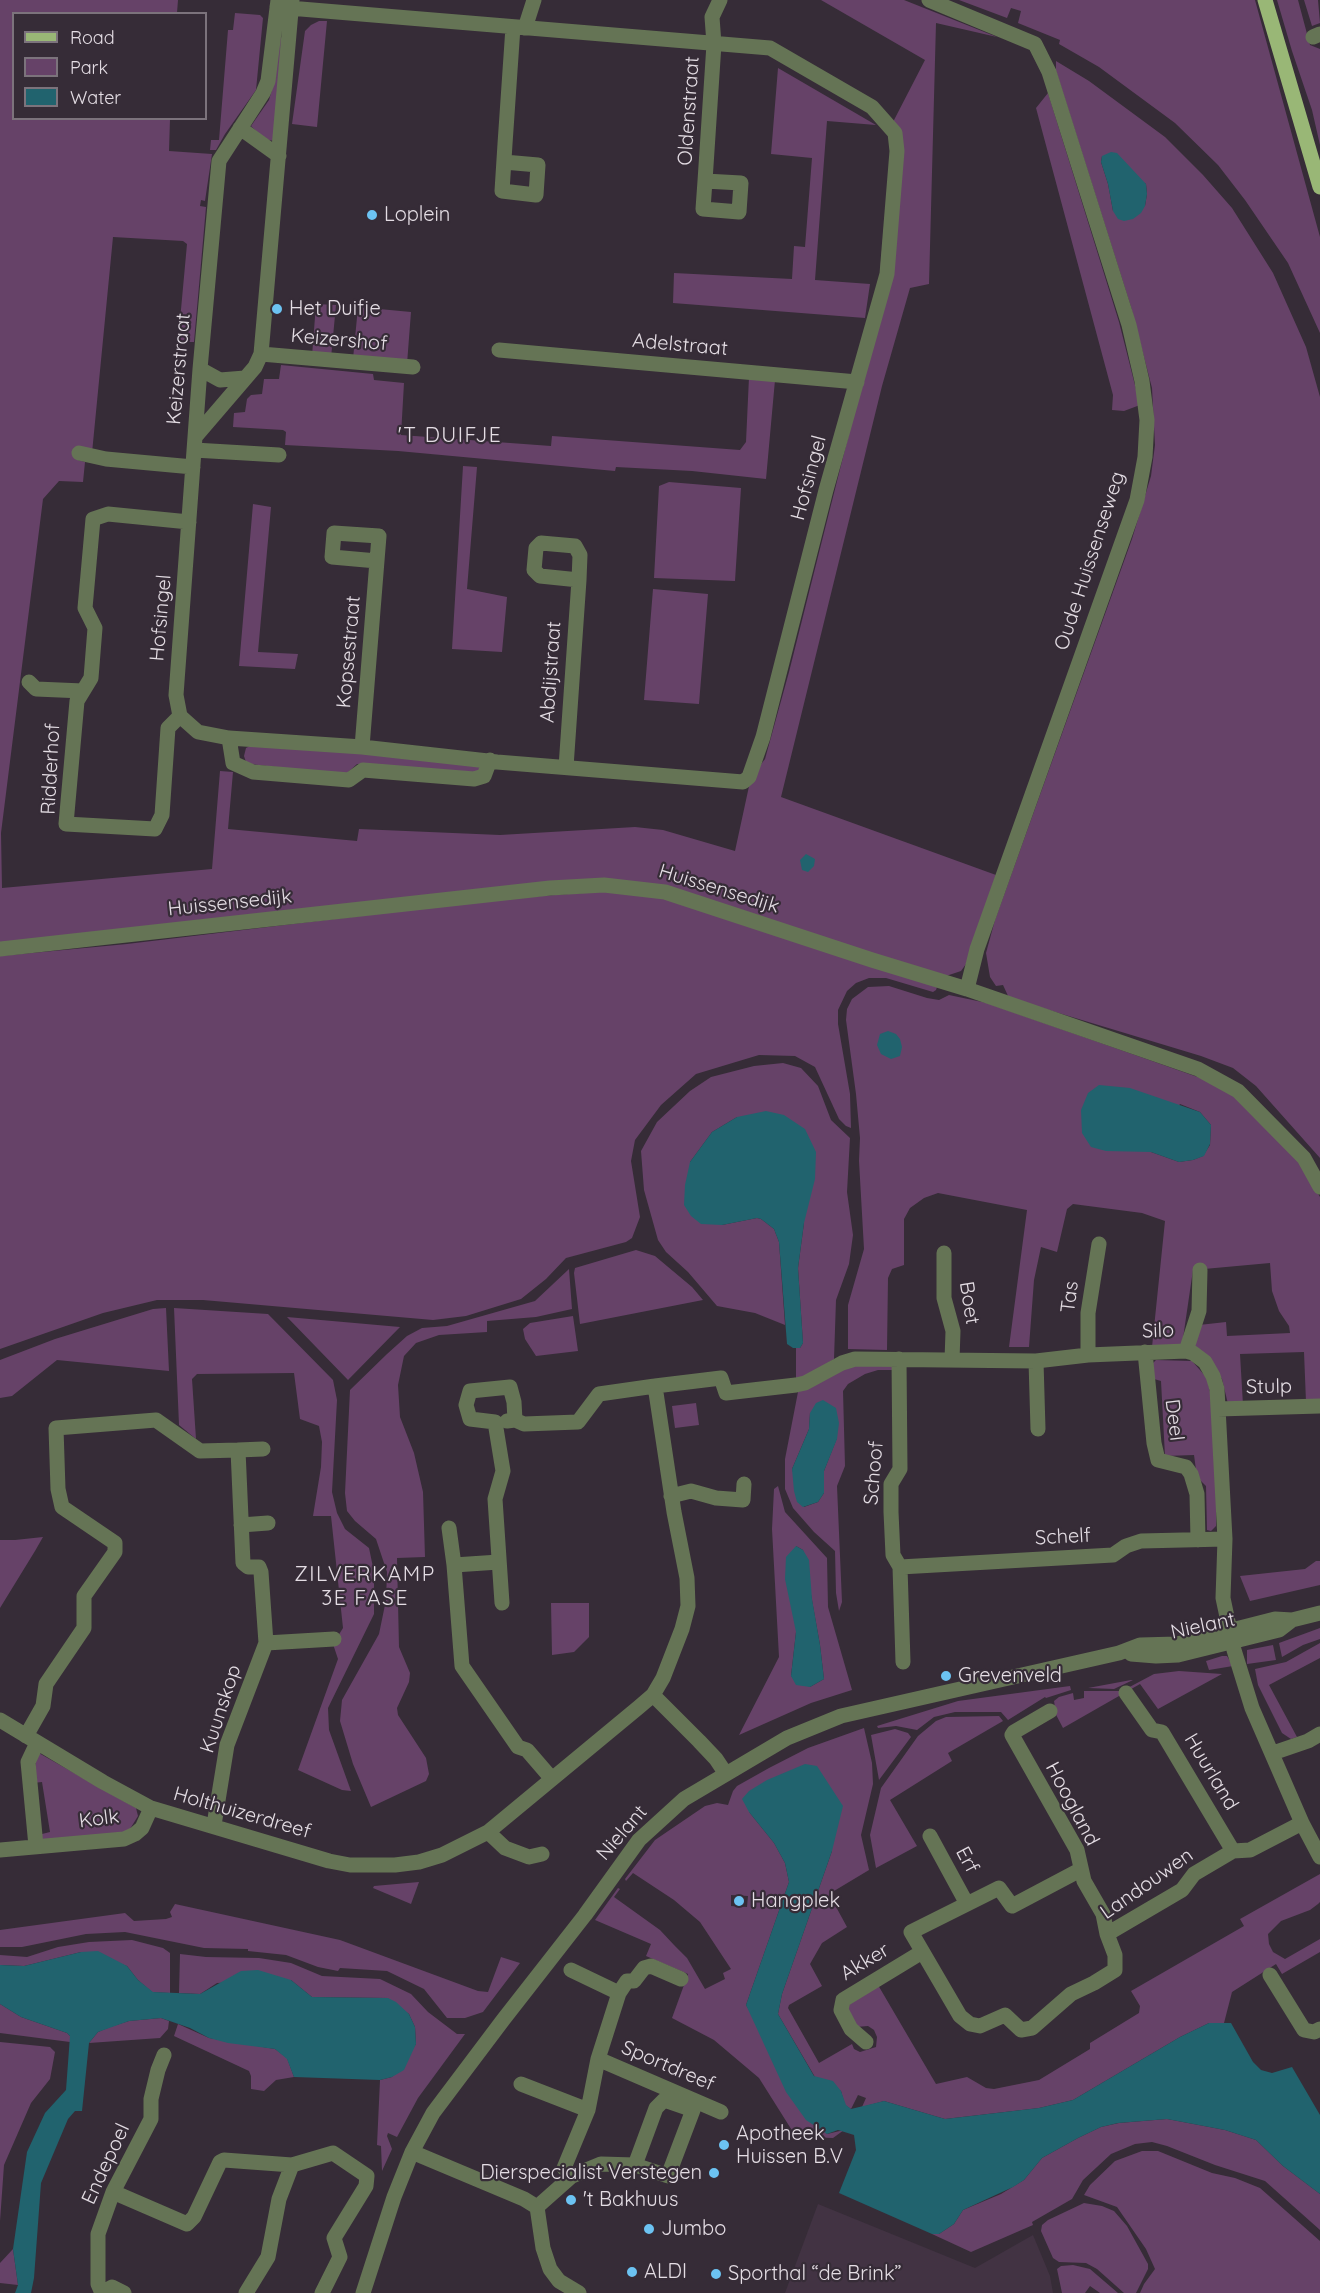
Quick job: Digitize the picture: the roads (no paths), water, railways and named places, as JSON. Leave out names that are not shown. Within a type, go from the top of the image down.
[{"type":"main road","points":[[1265,0],[1320,188]]},
{"type":"street","points":[[504,162],[519,28],[534,0]]},
{"type":"street","points":[[714,44],[712,17],[720,0]]},
{"type":"street","name":"Oude Huissenseweg","points":[[929,0],[1035,44],[1049,72],[1129,325],[1147,420],[1145,457],[1137,500],[977,949],[967,989]]},
{"type":"street","name":"Hofsingel","points":[[194,444],[176,695],[180,716],[198,732],[229,738],[362,747],[743,782],[749,777],[763,737],[826,490],[887,274],[897,151],[895,133],[872,107],[770,48],[519,28],[284,4]]},
{"type":"street","name":"Keizerstraat","points":[[194,444],[219,161],[263,93],[268,81],[284,4]]},
{"type":"street","name":"Keizerstraat","points":[[194,444],[255,367],[261,354],[279,156],[284,4]]},
{"type":"street","name":"Oldenstraat","points":[[705,181],[714,44]]},
{"type":"street","points":[[240,129],[279,156]]},
{"type":"street","name":"Adelstraat","points":[[499,350],[857,382]]},
{"type":"street","name":"Keizershof","points":[[261,354],[413,367]]},
{"type":"street","points":[[200,369],[220,380],[245,378]]},
{"type":"street","points":[[194,444],[279,455]]},
{"type":"street","points":[[79,453],[106,459],[193,467]]},
{"type":"street","name":"Ridderhof","points":[[180,716],[168,728],[162,815],[155,830],[66,824],[76,701],[91,678],[94,628],[85,608],[93,519],[108,514],[189,522]]},
{"type":"street","name":"Kopsestraat","points":[[362,747],[377,561]]},
{"type":"street","name":"Abdijstraat","points":[[566,767],[579,580]]},
{"type":"street","points":[[30,682],[36,689],[83,691]]},
{"type":"street","points":[[229,738],[232,763],[253,772],[349,780],[363,770],[474,779],[484,776],[490,760]]},
{"type":"street","name":"Huissensedijk","points":[[0,949],[550,888],[604,885],[665,892],[967,989],[1198,1070],[1238,1092],[1304,1158],[1320,1187]]},
{"type":"street","name":"Tas","points":[[1088,1355],[1088,1313],[1099,1244]]},
{"type":"street","name":"Boet","points":[[944,1253],[944,1298],[953,1331],[952,1360]]},
{"type":"street","points":[[1186,1351],[1199,1311],[1200,1270]]},
{"type":"street","name":"Silo","points":[[899,1359],[1036,1361],[1088,1355],[1186,1351],[1205,1362],[1217,1389],[1225,1539],[1223,1598],[1230,1636]]},
{"type":"street","name":"Deel","points":[[1145,1352],[1154,1443],[1158,1460],[1186,1467],[1191,1474],[1197,1494],[1198,1540]]},
{"type":"street","points":[[515,1420],[510,1387],[470,1391],[466,1405],[470,1419],[495,1422],[515,1420],[524,1424],[578,1422],[599,1394],[721,1378],[726,1393],[805,1383],[842,1363],[855,1359],[899,1359]]},
{"type":"street","name":"Schoof","points":[[899,1359],[900,1469],[891,1484],[891,1503],[893,1554],[900,1567],[903,1662]]},
{"type":"street","points":[[1036,1361],[1038,1428]]},
{"type":"street","name":"Holthuizerdreef","points":[[0,1720],[151,1808],[329,1861],[366,1866],[419,1862],[442,1855],[488,1832],[653,1695],[667,1668],[682,1629],[688,1606],[687,1578],[671,1496],[655,1386]]},
{"type":"street","name":"Stulp","points":[[1218,1409],[1320,1406]]},
{"type":"street","points":[[36,1846],[28,1762],[31,1739],[43,1706],[46,1684],[84,1628],[84,1596],[116,1552],[116,1543],[62,1507],[58,1489],[56,1428],[156,1420],[200,1451],[262,1449]]},
{"type":"street","points":[[495,1422],[502,1471],[495,1499],[502,1603]]},
{"type":"street","name":"Kuunskop","points":[[214,1825],[227,1745],[266,1643],[261,1572],[258,1567],[248,1567],[243,1563],[238,1450]]},
{"type":"street","points":[[671,1496],[691,1491],[716,1498],[743,1500],[744,1484]]},
{"type":"street","points":[[241,1525],[268,1523]]},
{"type":"street","points":[[449,1528],[462,1666],[518,1747],[527,1750],[552,1779]]},
{"type":"street","name":"Schelf","points":[[900,1567],[1113,1555],[1126,1546],[1141,1541],[1225,1539]]},
{"type":"street","points":[[454,1565],[499,1562]]},
{"type":"street","name":"Nielant","points":[[363,2293],[391,2205],[412,2152],[434,2113],[585,1915],[639,1840],[684,1799],[787,1738],[841,1716],[1119,1653],[1178,1655],[1230,1636],[1279,1630],[1292,1620],[1320,1613]]},
{"type":"street","points":[[1230,1636],[1252,1708],[1302,1823],[1319,1854]]},
{"type":"street","points":[[266,1643],[334,1639]]},
{"type":"street","name":"Huurland","points":[[1126,1693],[1152,1730],[1162,1732],[1233,1851]]},
{"type":"street","points":[[653,1695],[716,1759],[726,1774]]},
{"type":"street","name":"Hoogland","points":[[1050,1711],[1014,1732],[1012,1736],[1077,1850],[1080,1870],[1103,1914],[1107,1935]]},
{"type":"street","points":[[1273,1753],[1308,1741],[1320,1734]]},
{"type":"street","name":"Kolk","points":[[0,1850],[124,1839],[142,1828],[151,1808]]},
{"type":"street","name":"Landouwen","points":[[967,1904],[910,1932],[960,2016],[970,2024],[980,2026],[1005,2015],[1021,2030],[1032,2028],[1071,1994],[1115,1970],[1115,1954],[1107,1935],[1182,1890],[1194,1874],[1233,1851],[1250,1850],[1302,1823]]},
{"type":"street","points":[[488,1832],[505,1848],[530,1857],[542,1854]]},
{"type":"street","name":"Erf","points":[[930,1836],[967,1904]]},
{"type":"street","points":[[967,1904],[999,1888],[1012,1906],[1080,1870]]},
{"type":"street","name":"Akker","points":[[866,2042],[850,2029],[841,2010],[843,2000],[921,1952]]},
{"type":"street","name":"Sportdreef","points":[[572,2176],[564,2168],[588,2110],[598,2059],[619,1993],[627,1981],[634,1981],[644,1968],[651,1966],[681,1979]]},
{"type":"street","points":[[571,1970],[619,1993]]},
{"type":"street","points":[[1270,1975],[1304,2030],[1314,2032],[1320,2030]]},
{"type":"street","name":"Endepoel","points":[[102,2293],[98,2284],[98,2234],[113,2192],[151,2119],[151,2099],[164,2055]]},
{"type":"street","name":"Sportdreef","points":[[598,2059],[721,2112]]},
{"type":"street","points":[[521,2084],[588,2110]]},
{"type":"street","points":[[537,2207],[572,2176],[601,2164],[635,2165],[668,2176],[693,2110],[664,2100],[656,2108],[635,2165]]},
{"type":"street","points":[[412,2152],[524,2199],[537,2207]]},
{"type":"street","points":[[113,2192],[187,2224],[194,2217],[220,2162],[224,2160],[292,2165],[333,2153],[367,2176],[366,2186],[334,2238],[340,2257],[322,2293]]},
{"type":"street","points":[[246,2293],[268,2257],[279,2199],[292,2165]]},
{"type":"street","points":[[537,2207],[543,2248],[550,2269],[559,2281],[579,2293]]},
{"type":"street","points":[[102,2293],[112,2287],[124,2293]]},
{"type":"water","points":[[1111,152],[1117,153],[1146,184],[1145,206],[1141,213],[1133,219],[1124,221],[1118,219],[1113,211],[1101,162],[1102,156]]},
{"type":"water","points":[[806,854],[815,859],[814,866],[808,872],[802,870],[800,860]]},
{"type":"water","points":[[888,1031],[896,1034],[902,1047],[900,1056],[891,1059],[881,1054],[877,1045],[880,1034]]},
{"type":"water","points":[[1099,1085],[1130,1088],[1200,1112],[1211,1125],[1210,1144],[1204,1156],[1179,1162],[1151,1152],[1106,1151],[1091,1147],[1082,1133],[1081,1110],[1088,1093]]},
{"type":"water","points":[[766,1111],[784,1115],[805,1129],[816,1152],[815,1179],[804,1223],[798,1268],[803,1343],[800,1348],[793,1348],[787,1344],[779,1242],[774,1229],[757,1218],[722,1225],[701,1224],[691,1216],[684,1205],[690,1162],[712,1132],[737,1117]]},
{"type":"water","points":[[823,1400],[836,1408],[839,1423],[837,1439],[824,1471],[824,1493],[818,1502],[803,1507],[797,1502],[792,1469],[809,1429],[810,1413],[816,1403]]},
{"type":"water","points":[[796,1546],[803,1550],[809,1560],[812,1599],[824,1679],[810,1687],[796,1685],[791,1676],[796,1632],[785,1579],[786,1557]]},
{"type":"water","points":[[805,1764],[817,1766],[843,1806],[832,1851],[782,1994],[778,2014],[814,2076],[833,2081],[841,2091],[846,2105],[851,2109],[884,2101],[945,2119],[1039,2108],[1073,2100],[1180,2037],[1209,2023],[1231,2023],[1253,2062],[1261,2070],[1272,2073],[1292,2067],[1320,2115],[1320,2194],[1283,2166],[1256,2140],[1225,2130],[1167,2119],[1118,2123],[1101,2127],[1078,2138],[1042,2158],[1024,2180],[1013,2187],[963,2210],[954,2224],[939,2234],[932,2234],[839,2193],[856,2150],[854,2135],[838,2130],[827,2134],[806,2120],[786,2092],[746,2005],[789,1882],[785,1863],[774,1843],[749,1812],[742,1799],[749,1791],[767,1780]]},
{"type":"water","points":[[98,1951],[127,1966],[138,1980],[153,1992],[200,1994],[241,1971],[258,1970],[291,1980],[312,1997],[388,1998],[409,2014],[415,2027],[416,2044],[404,2070],[392,2077],[380,2080],[294,2077],[287,2059],[275,2049],[228,2043],[209,2038],[190,2028],[161,2018],[129,2021],[98,2032],[89,2043],[82,2111],[75,2111],[68,2119],[41,2183],[31,2293],[15,2293],[18,2285],[13,2249],[27,2152],[45,2113],[66,2090],[70,2036],[21,2017],[0,2004],[0,1965],[24,1966],[81,1952]]},
{"type":"place","name":"Loplein","points":[[372,215]]},
{"type":"place","name":"Het Duifje","points":[[277,309]]},
{"type":"place","name":"Grevenveld","points":[[946,1676]]},
{"type":"place","name":"Hangplek","points":[[739,1901]]},
{"type":"place","name":"Apotheek Huissen B.V","points":[[724,2145]]},
{"type":"place","name":"Dierspecialist Verstegen","points":[[714,2173]]},
{"type":"place","name":"'t Bakhuus","points":[[571,2200]]},
{"type":"place","name":"Jumbo","points":[[649,2229]]},
{"type":"place","name":"ALDI","points":[[632,2272]]},
{"type":"place","name":"Sporthal “de Brink”","points":[[716,2274]]},
{"type":"district","name":"'T DUIFJE","points":[[450,436]]},
{"type":"district","name":"ZILVERKAMP 3E FASE","points":[[365,1587]]}]
